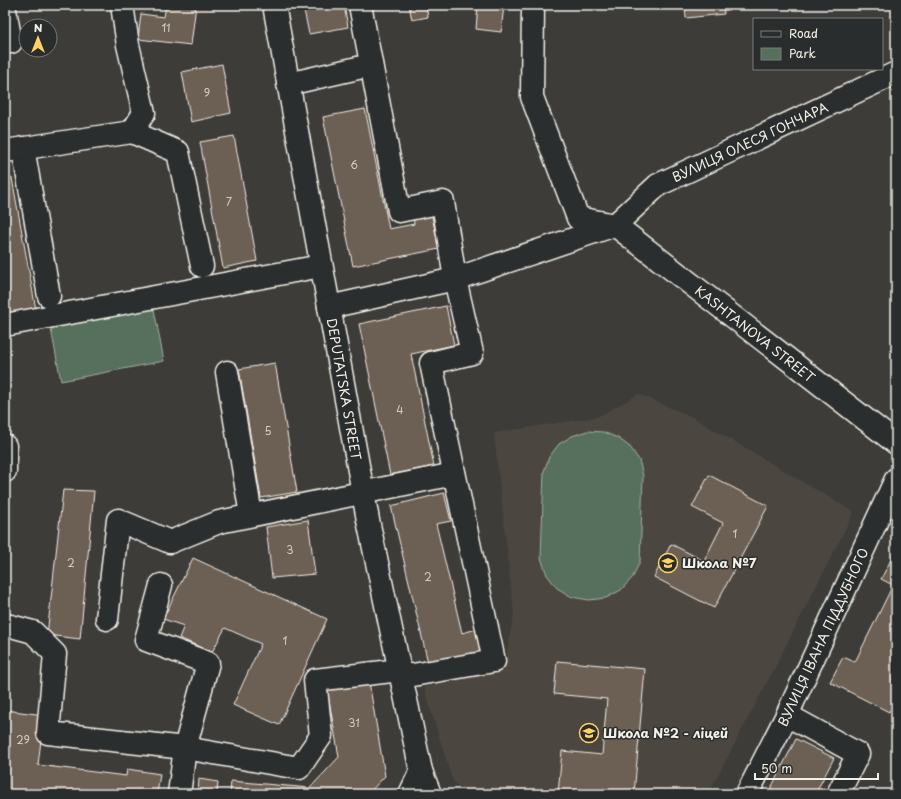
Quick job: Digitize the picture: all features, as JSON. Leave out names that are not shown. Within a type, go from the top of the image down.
[{"type":"street","points":[[122,5],[128,45],[144,113],[132,132]]},
{"type":"street","name":"DEPUTATSKA STREET","points":[[274,5],[363,492],[421,771],[430,794]]},
{"type":"street","points":[[5,625],[33,632],[55,654],[48,733],[185,748],[299,768],[321,736],[315,680],[400,674],[494,661],[431,363],[472,353],[455,279],[443,202],[399,211],[360,5]]},
{"type":"street","points":[[533,5],[532,97],[578,218],[615,225]]},
{"type":"street","points":[[5,10],[11,42]]},
{"type":"street","points":[[288,84],[371,65]]},
{"type":"street","name":"ВУЛИЦЯ ОЛЕСЯ ГОНЧАРА","points":[[615,225],[658,185],[896,73]]},
{"type":"street","points":[[49,296],[14,150],[132,132],[178,152],[202,266]]},
{"type":"street","points":[[329,307],[455,279],[615,225]]},
{"type":"street","name":"KASHTANOVA STREET","points":[[615,225],[896,443]]},
{"type":"street","points":[[5,325],[321,266]]},
{"type":"street","points":[[227,372],[251,515]]},
{"type":"street","points":[[5,446],[5,471]]},
{"type":"street","points":[[107,619],[118,520],[170,542],[219,522],[454,474]]},
{"type":"street","name":"ВУЛИЦЯ ІВАНА ПІДДУБНОГО","points":[[747,794],[788,714],[896,479]]},
{"type":"street","points":[[161,585],[146,640],[208,663],[185,748],[179,794]]},
{"type":"street","points":[[788,714],[858,754],[838,794]]},
{"type":"street","points":[[410,794],[421,771]]},
{"type":"shaded area","points":[[639,394],[694,418],[854,512],[771,675],[708,794],[464,794],[452,779],[424,687],[504,670],[514,614],[494,433],[597,417]]},
{"type":"green space","points":[[153,304],[164,361],[61,381],[50,324]]},
{"type":"green space","points":[[587,431],[603,432],[618,438],[630,447],[639,460],[643,476],[640,561],[633,577],[621,590],[606,598],[589,600],[572,597],[557,588],[547,575],[541,558],[544,471],[549,457],[559,444],[572,436]]},
{"type":"building","points":[[166,5],[196,5],[191,45],[138,39],[141,14],[164,17]]},
{"type":"building","points":[[303,5],[344,5],[348,27],[309,34]]},
{"type":"building","points":[[409,5],[426,5],[428,17],[412,20]]},
{"type":"building","points":[[478,5],[504,5],[501,32],[476,29]]},
{"type":"building","points":[[685,5],[723,5],[724,14],[686,18]]},
{"type":"building","points":[[222,64],[231,113],[191,122],[182,72]]},
{"type":"building","points":[[365,109],[389,229],[414,224],[413,215],[431,212],[439,249],[353,266],[323,117]]},
{"type":"building","points":[[234,136],[257,261],[223,268],[200,142]]},
{"type":"building","points":[[12,178],[36,310],[5,315],[5,179]]},
{"type":"building","points":[[446,306],[454,345],[411,354],[434,466],[390,475],[359,324]]},
{"type":"building","points":[[275,363],[297,492],[261,498],[239,369]]},
{"type":"building","points":[[709,475],[768,506],[714,608],[654,577],[671,544],[704,561],[723,523],[692,507]]},
{"type":"building","points":[[63,490],[94,491],[80,639],[47,635]]},
{"type":"building","points":[[444,493],[451,521],[436,524],[462,633],[477,629],[483,655],[429,667],[391,506]]},
{"type":"building","points":[[308,520],[315,574],[272,578],[266,527]]},
{"type":"building","points":[[895,552],[896,671],[892,680],[896,682],[896,698],[889,712],[830,682],[843,657],[855,662],[893,585],[881,579]]},
{"type":"building","points":[[193,558],[327,619],[279,725],[233,705],[261,644],[225,628],[212,652],[179,638],[184,626],[163,619]]},
{"type":"building","points":[[557,661],[645,669],[634,794],[558,794],[562,751],[602,755],[607,699],[554,694]]},
{"type":"building","points":[[369,682],[385,776],[368,794],[230,794],[231,781],[310,788],[339,757],[327,689]]},
{"type":"building","points":[[5,710],[44,715],[38,765],[126,776],[127,769],[160,774],[157,794],[5,794]]},
{"type":"building","points":[[796,739],[834,758],[815,794],[768,794]]},
{"type":"building","points":[[199,779],[218,782],[217,794],[198,794]]},
{"type":"place","name":"Школа №7","points":[[668,563]]},
{"type":"place","name":"Школа №2 - ліцей","points":[[589,733]]}]
